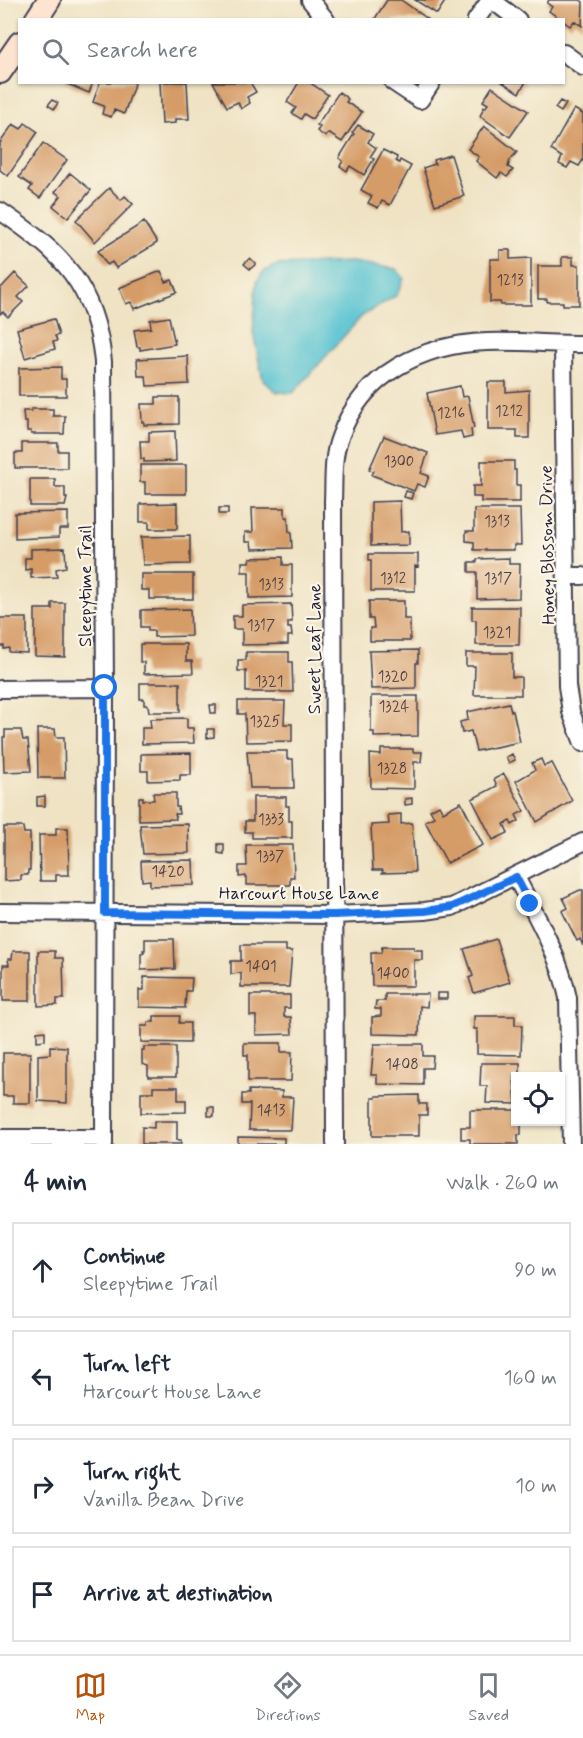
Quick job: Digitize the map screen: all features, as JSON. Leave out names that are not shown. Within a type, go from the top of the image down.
[{"type":"street","points":[[37,18],[49,0]]},
{"type":"street","points":[[310,0],[324,18]]},
{"type":"street","points":[[478,18],[491,0],[515,18]]},
{"type":"street","points":[[0,72],[18,46]]},
{"type":"street","points":[[565,54],[583,67]]},
{"type":"street","points":[[396,84],[420,100],[431,84]]},
{"type":"street","name":"Sleepytime Trail","points":[[0,212],[37,237],[70,269],[91,308],[99,334],[103,362],[104,1141]]},
{"type":"street","name":"Sweet Leaf Lane","points":[[335,1144],[333,501],[334,464],[339,439],[349,417],[363,396],[381,377],[399,364],[422,353],[446,346],[486,342],[583,344]]},
{"type":"street","name":"Honey Blossom Drive","points":[[563,344],[575,576],[567,686],[571,712],[583,743]]},
{"type":"street","points":[[0,689],[105,688]]},
{"type":"street","name":"Harcourt House Lane","points":[[0,912],[334,915],[425,911],[452,907],[583,842]]},
{"type":"street","points":[[516,877],[556,956],[566,988],[570,1023],[571,1144]]},
{"type":"street","points":[[0,1138],[104,1141]]},
{"type":"water","points":[[352,262],[396,269],[404,278],[397,295],[362,316],[293,393],[277,392],[263,380],[253,333],[257,281],[264,271],[277,265]]},
{"type":"building","points":[[387,0],[401,0],[426,18],[375,18]]},
{"type":"building","points":[[415,0],[446,0],[437,14]]},
{"type":"building","points":[[549,0],[580,0],[583,2],[582,26],[574,21],[570,26],[565,22],[565,18],[559,18],[549,11],[552,7],[547,3]]},
{"type":"building","points":[[67,84],[92,84],[89,93]]},
{"type":"building","points":[[99,84],[134,84],[124,114],[114,110],[111,117],[102,114],[104,106],[93,102]]},
{"type":"building","points":[[160,84],[187,84],[189,119],[175,119],[175,123],[162,124]]},
{"type":"building","points":[[214,84],[251,84],[256,92],[247,97],[250,103],[241,109],[238,102],[227,107]]},
{"type":"building","points":[[298,84],[312,84],[328,95],[312,119],[304,114],[301,119],[292,113],[296,108],[287,102]]},
{"type":"building","points":[[505,84],[525,84],[519,93]]},
{"type":"building","points":[[492,87],[528,111],[510,137],[480,116],[488,104],[483,101]]},
{"type":"building","points":[[339,92],[348,99],[346,102],[362,112],[342,142],[328,133],[326,137],[317,131],[320,127],[317,125]]},
{"type":"building","points":[[52,100],[58,103],[54,109],[48,105]]},
{"type":"building","points":[[560,101],[566,104],[561,112],[555,108]]},
{"type":"building","points":[[574,109],[583,114],[583,160],[579,166],[571,162],[567,168],[559,164],[562,157],[551,150]]},
{"type":"building","points":[[25,123],[38,132],[8,176],[0,170],[0,143],[13,124],[21,129]]},
{"type":"building","points":[[358,125],[373,134],[368,142],[376,148],[370,157],[374,159],[364,175],[350,166],[347,171],[340,166],[343,161],[339,158]]},
{"type":"building","points":[[484,126],[517,152],[510,160],[508,167],[513,170],[507,177],[501,173],[497,178],[476,161],[479,157],[468,149]]},
{"type":"building","points":[[43,143],[67,160],[40,198],[29,190],[32,186],[19,177]]},
{"type":"building","points":[[383,150],[397,157],[396,161],[399,163],[400,160],[411,166],[390,205],[382,201],[378,208],[368,203],[372,196],[361,190]]},
{"type":"building","points":[[451,155],[464,196],[435,205],[423,168],[435,164],[434,160]]},
{"type":"building","points":[[70,173],[91,190],[68,218],[53,206],[61,196],[55,192]]},
{"type":"building","points":[[109,188],[121,200],[125,196],[133,204],[95,242],[76,220]]},
{"type":"building","points":[[144,222],[157,243],[116,268],[112,262],[107,265],[98,251]]},
{"type":"building","points":[[500,250],[510,250],[510,259],[531,258],[531,305],[501,305],[500,302],[490,302],[490,259],[500,259]]},
{"type":"building","points":[[562,257],[573,257],[573,265],[579,265],[579,305],[563,305],[563,302],[547,302],[547,299],[538,299],[538,266],[562,266]]},
{"type":"building","points":[[250,258],[256,264],[250,269],[244,264]]},
{"type":"building","points":[[161,271],[166,282],[172,280],[177,292],[134,309],[131,302],[126,304],[119,288]]},
{"type":"building","points":[[15,273],[29,286],[18,297],[23,302],[8,317],[3,312],[0,314],[0,289]]},
{"type":"building","points":[[169,317],[175,344],[140,350],[140,347],[137,347],[134,330],[151,328],[150,320]]},
{"type":"building","points":[[54,319],[59,335],[55,336],[57,341],[53,342],[55,349],[25,358],[17,329]]},
{"type":"building","points":[[188,356],[189,384],[147,386],[146,376],[138,376],[137,359]]},
{"type":"building","points":[[61,367],[61,379],[66,379],[66,396],[19,396],[19,368]]},
{"type":"building","points":[[488,382],[506,382],[506,392],[529,390],[529,438],[517,438],[517,430],[488,430]]},
{"type":"building","points":[[460,386],[462,397],[468,396],[474,428],[471,429],[472,437],[463,439],[461,431],[435,435],[427,393]]},
{"type":"building","points":[[156,397],[179,397],[179,424],[144,425],[141,404],[156,404]]},
{"type":"building","points":[[31,409],[53,409],[53,416],[65,416],[64,434],[31,434],[31,431],[27,431],[23,411],[31,411]]},
{"type":"building","points":[[175,431],[176,461],[144,462],[144,459],[141,459],[140,441],[149,441],[149,432]]},
{"type":"building","points":[[384,436],[428,453],[421,473],[429,476],[425,487],[417,484],[414,491],[372,475],[374,471],[369,470]]},
{"type":"building","points":[[22,443],[58,443],[58,451],[67,451],[67,468],[15,468],[15,453],[22,453]]},
{"type":"building","points":[[481,461],[514,461],[516,485],[520,485],[520,502],[481,502],[481,497],[473,497],[473,486],[481,486]]},
{"type":"building","points":[[140,465],[186,465],[186,494],[145,494],[145,482],[140,482]]},
{"type":"building","points":[[30,479],[55,479],[55,487],[65,487],[65,498],[67,498],[65,506],[30,506]]},
{"type":"building","points":[[406,491],[413,493],[411,499],[404,497]]},
{"type":"building","points":[[400,501],[401,532],[409,531],[409,545],[371,546],[371,502]]},
{"type":"building","points":[[177,503],[177,529],[149,529],[149,522],[140,522],[140,504]]},
{"type":"building","points":[[219,508],[228,508],[228,514],[219,514]]},
{"type":"building","points":[[252,508],[285,508],[292,548],[252,549],[251,542],[245,542],[245,532],[253,532]]},
{"type":"building","points":[[474,509],[520,509],[521,545],[514,545],[514,550],[474,550],[474,542],[466,541],[466,531],[474,531]]},
{"type":"building","points":[[68,512],[68,529],[59,529],[59,537],[15,539],[15,513]]},
{"type":"building","points":[[190,536],[190,564],[143,565],[141,537]]},
{"type":"building","points":[[65,548],[66,567],[56,569],[57,577],[31,578],[31,569],[25,570],[25,558],[31,558],[31,549]]},
{"type":"building","points":[[369,554],[418,554],[418,567],[415,566],[415,591],[371,591]]},
{"type":"building","points":[[283,557],[283,565],[292,565],[292,597],[249,598],[249,572],[242,572],[242,562],[249,562],[250,558]]},
{"type":"building","points":[[509,558],[509,564],[520,564],[519,598],[477,599],[477,572],[469,572],[469,562],[477,562],[477,559]]},
{"type":"building","points":[[141,574],[193,574],[193,599],[149,599],[149,590],[141,590]]},
{"type":"building","points":[[369,601],[404,601],[404,619],[410,619],[410,641],[370,641],[370,628],[374,628],[373,619],[369,619]]},
{"type":"building","points":[[52,603],[65,603],[65,657],[35,656],[35,609],[52,609]]},
{"type":"building","points":[[291,604],[292,622],[288,622],[288,628],[291,628],[292,636],[288,636],[288,644],[242,645],[242,629],[233,629],[233,616],[242,616],[242,605]]},
{"type":"building","points":[[472,607],[520,607],[519,645],[476,645],[476,620],[472,620]]},
{"type":"building","points":[[190,609],[191,636],[154,637],[154,631],[148,631],[148,627],[141,627],[141,610]]},
{"type":"building","points":[[0,618],[27,618],[27,653],[9,652],[9,648],[4,649],[4,646],[0,646]]},
{"type":"building","points":[[140,644],[186,644],[186,661],[192,661],[193,673],[144,674],[144,662],[140,662]]},
{"type":"building","points":[[418,650],[416,688],[371,689],[369,651]]},
{"type":"building","points":[[246,652],[289,652],[289,662],[292,662],[293,692],[246,692],[246,671],[238,671],[238,660],[246,660]]},
{"type":"building","points":[[466,653],[512,653],[512,677],[521,677],[521,695],[474,695],[475,666],[466,666]]},
{"type":"building","points":[[140,683],[180,683],[180,712],[149,712],[148,705],[144,705],[144,699],[140,699]]},
{"type":"building","points":[[371,696],[418,696],[418,736],[374,737],[374,732],[371,732]]},
{"type":"building","points":[[238,701],[285,701],[284,724],[292,724],[292,741],[246,742],[245,714],[238,714]]},
{"type":"building","points":[[509,703],[520,742],[476,751],[471,731],[462,733],[460,722],[468,720],[467,712]]},
{"type":"building","points":[[210,705],[216,705],[216,713],[211,713]]},
{"type":"building","points":[[187,718],[187,728],[193,728],[194,743],[142,744],[142,728],[151,728],[150,719]]},
{"type":"building","points":[[37,729],[55,729],[56,737],[64,737],[65,778],[38,778]]},
{"type":"building","points":[[207,729],[214,729],[214,737],[207,738]]},
{"type":"building","points":[[5,730],[21,730],[23,740],[28,740],[31,771],[4,772],[3,737],[5,737]]},
{"type":"building","points":[[381,749],[413,749],[413,752],[422,752],[421,762],[414,762],[414,789],[371,788],[370,754],[381,755]]},
{"type":"building","points":[[247,751],[287,751],[287,759],[293,759],[294,788],[250,788]]},
{"type":"building","points":[[191,753],[191,775],[180,775],[180,780],[148,781],[148,771],[141,771],[141,754]]},
{"type":"building","points":[[512,754],[515,760],[509,763],[506,757]]},
{"type":"building","points":[[541,759],[544,766],[552,763],[572,801],[537,822],[516,781],[535,770],[532,763]]},
{"type":"building","points":[[504,774],[524,811],[516,815],[519,821],[512,825],[510,821],[504,824],[508,833],[493,840],[472,799],[497,786],[494,779]]},
{"type":"building","points":[[153,793],[176,793],[176,807],[178,807],[179,814],[175,814],[176,819],[139,820],[139,797],[143,797],[143,800],[154,800]]},
{"type":"building","points":[[45,796],[45,806],[37,806],[37,797]]},
{"type":"building","points":[[253,797],[286,797],[286,806],[289,806],[289,821],[292,821],[292,838],[252,838],[252,832],[245,832],[245,821],[253,821]]},
{"type":"building","points":[[412,798],[412,804],[405,805],[405,799]]},
{"type":"building","points":[[461,802],[483,845],[447,863],[425,821],[434,817],[430,810],[439,805],[443,812]]},
{"type":"building","points":[[401,814],[401,824],[412,823],[415,872],[382,873],[383,870],[373,870],[371,825],[389,824],[388,815]]},
{"type":"building","points":[[188,824],[189,853],[143,854],[140,825]]},
{"type":"building","points":[[4,827],[23,827],[24,833],[30,833],[30,870],[28,870],[28,875],[21,875],[21,880],[4,881]]},
{"type":"building","points":[[56,828],[68,828],[69,875],[56,875],[56,881],[40,881],[39,835],[56,835]]},
{"type":"building","points":[[218,844],[224,844],[224,854],[218,853]]},
{"type":"building","points":[[246,845],[293,845],[294,877],[290,877],[290,885],[246,885],[246,876],[239,877],[239,866],[247,866]]},
{"type":"building","points":[[193,860],[194,885],[150,886],[150,880],[142,881],[141,861]]},
{"type":"building","points":[[583,890],[583,946],[580,939],[577,941],[562,911],[568,908],[563,898]]},
{"type":"building","points":[[145,939],[174,939],[175,969],[141,970],[141,954],[145,950]]},
{"type":"building","points":[[496,939],[510,982],[474,993],[469,978],[473,976],[464,949]]},
{"type":"building","points":[[241,945],[286,945],[286,951],[292,951],[289,987],[241,987],[241,973],[231,974],[231,961],[241,961]]},
{"type":"building","points":[[382,947],[414,947],[414,950],[422,950],[422,960],[414,960],[414,986],[372,986],[371,953],[381,953]]},
{"type":"building","points":[[13,951],[30,951],[30,1001],[3,1001],[3,965],[9,965],[8,959],[12,959]]},
{"type":"building","points":[[38,951],[55,951],[55,958],[63,958],[64,999],[57,999],[57,1005],[38,1006]]},
{"type":"building","points":[[144,977],[192,978],[191,991],[186,991],[185,1008],[139,1007],[139,990],[144,990]]},
{"type":"building","points":[[437,993],[447,993],[447,999],[437,999]]},
{"type":"building","points":[[385,994],[428,994],[427,1007],[420,1006],[419,1035],[372,1034],[372,1017],[381,1016],[381,1009],[375,1009],[376,1001],[385,1001]]},
{"type":"building","points":[[250,995],[290,995],[290,1008],[284,1008],[284,1017],[291,1017],[292,1034],[256,1035],[256,1016],[250,1016]]},
{"type":"building","points":[[154,1016],[180,1016],[179,1023],[190,1023],[190,1043],[141,1042],[141,1026],[148,1026],[148,1022],[154,1022]]},
{"type":"building","points":[[474,1016],[515,1016],[515,1025],[522,1025],[521,1055],[477,1054],[477,1029],[474,1029]]},
{"type":"building","points":[[45,1031],[45,1040],[37,1041],[37,1032]]},
{"type":"building","points":[[244,1043],[281,1043],[281,1052],[292,1052],[291,1081],[248,1081],[248,1055],[244,1055]]},
{"type":"building","points":[[374,1044],[423,1044],[423,1056],[433,1056],[432,1068],[423,1068],[423,1085],[377,1084],[377,1075],[371,1075]]},
{"type":"building","points":[[50,1046],[67,1047],[67,1103],[38,1101],[38,1055],[50,1054]]},
{"type":"building","points":[[144,1047],[176,1047],[176,1077],[148,1077],[148,1066],[142,1064]]},
{"type":"building","points":[[3,1053],[30,1053],[30,1103],[13,1103],[13,1096],[3,1096]]},
{"type":"building","points":[[481,1063],[520,1063],[520,1072],[511,1072],[511,1104],[486,1103],[487,1086],[480,1086]]},
{"type":"building","points":[[153,1087],[178,1087],[178,1100],[186,1100],[186,1112],[141,1113],[141,1092],[153,1092]]},
{"type":"building","points":[[249,1090],[282,1091],[282,1097],[293,1097],[291,1130],[249,1130],[250,1104],[242,1104],[242,1094],[249,1094]]},
{"type":"building","points":[[419,1095],[419,1104],[427,1104],[427,1115],[419,1115],[419,1136],[372,1136],[372,1098]]},
{"type":"building","points":[[208,1107],[214,1107],[214,1116],[208,1116]]},
{"type":"building","points":[[470,1110],[511,1110],[511,1126],[521,1126],[521,1135],[518,1135],[518,1144],[470,1144],[470,1139],[461,1139],[461,1127],[470,1127]]},
{"type":"building","points":[[154,1121],[177,1121],[177,1140],[181,1140],[181,1144],[142,1144],[142,1127],[154,1128]]},
{"type":"building","points":[[238,1137],[284,1138],[284,1144],[238,1144]]},
{"type":"route","points":[[105,688],[105,913],[334,915],[425,911],[452,907],[516,877],[530,904]]}]
